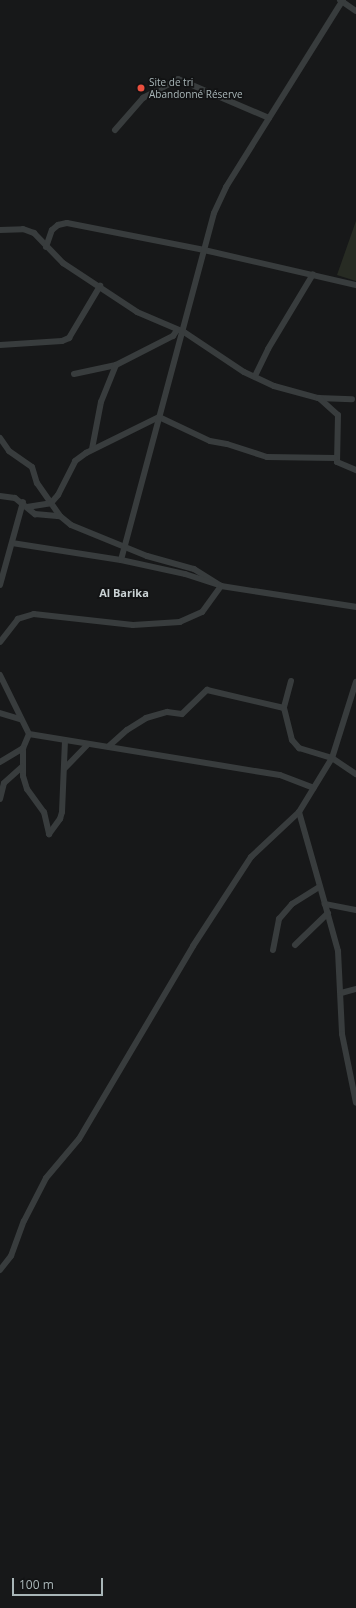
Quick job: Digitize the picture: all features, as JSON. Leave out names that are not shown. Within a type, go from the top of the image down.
[{"type":"street","points":[[121,560],[181,331],[214,213],[226,186],[342,0],[356,11]]},
{"type":"street","points":[[114,130],[143,98],[178,79],[269,118]]},
{"type":"street","points":[[46,248],[52,230],[58,225],[67,223],[204,250],[269,267],[313,274],[356,286]]},
{"type":"street","points":[[0,230],[23,229],[34,233],[46,248],[63,263],[100,286],[137,312],[181,331],[274,386],[318,398],[352,399]]},
{"type":"street","points":[[255,376],[268,349],[313,274]]},
{"type":"street","points":[[0,345],[62,341],[69,338],[100,286]]},
{"type":"street","points":[[74,374],[116,365],[181,331]]},
{"type":"street","points":[[92,449],[102,402],[116,365]]},
{"type":"street","points":[[318,398],[338,415],[335,458],[341,466],[356,470]]},
{"type":"street","points":[[25,505],[51,503],[58,495],[75,461],[92,449],[128,434],[159,417]]},
{"type":"street","points":[[159,417],[210,441],[227,444],[267,457],[335,458]]},
{"type":"street","points":[[0,438],[9,451],[32,467],[37,483],[60,516],[71,525],[124,548],[194,569],[221,586]]},
{"type":"street","points":[[0,496],[10,496],[25,505],[35,514],[60,516]]},
{"type":"street","points":[[0,585],[25,505]]},
{"type":"street","points":[[12,543],[121,560],[185,574],[221,586],[356,607]]},
{"type":"street","points":[[0,642],[18,618],[34,614],[133,626],[180,622],[202,612],[221,586]]},
{"type":"street","points":[[0,674],[20,719],[29,734],[65,741],[110,746],[280,775],[314,788]]},
{"type":"street","points":[[291,681],[284,708],[292,740],[300,748],[332,758],[356,774]]},
{"type":"street","points":[[0,1270],[11,1256],[24,1221],[46,1178],[79,1139],[153,1015],[164,992],[196,940],[251,857],[299,812],[314,788],[332,758],[356,682]]},
{"type":"street","points":[[110,746],[127,730],[146,718],[168,712],[182,714],[207,690],[284,708]]},
{"type":"street","points":[[0,713],[20,719]]},
{"type":"street","points":[[29,734],[23,748],[22,767],[27,789],[44,812],[49,834],[60,819],[62,812],[65,741]]},
{"type":"street","points":[[65,768],[88,744]]},
{"type":"street","points":[[0,762],[23,748]]},
{"type":"street","points":[[0,799],[4,783],[22,767]]},
{"type":"street","points":[[299,812],[338,951],[342,1034],[356,1103]]},
{"type":"street","points":[[274,950],[279,919],[292,904],[319,887]]},
{"type":"street","points":[[325,904],[356,910]]},
{"type":"street","points":[[295,945],[328,913]]},
{"type":"street","points":[[341,993],[356,989]]},
{"type":"shaded area","points":[[356,221],[356,281],[337,275]]},
{"type":"place","name":"Site de tri Abandonné Réserve","points":[[141,88]]},
{"type":"district","name":"Al Barika","points":[[124,593]]}]
